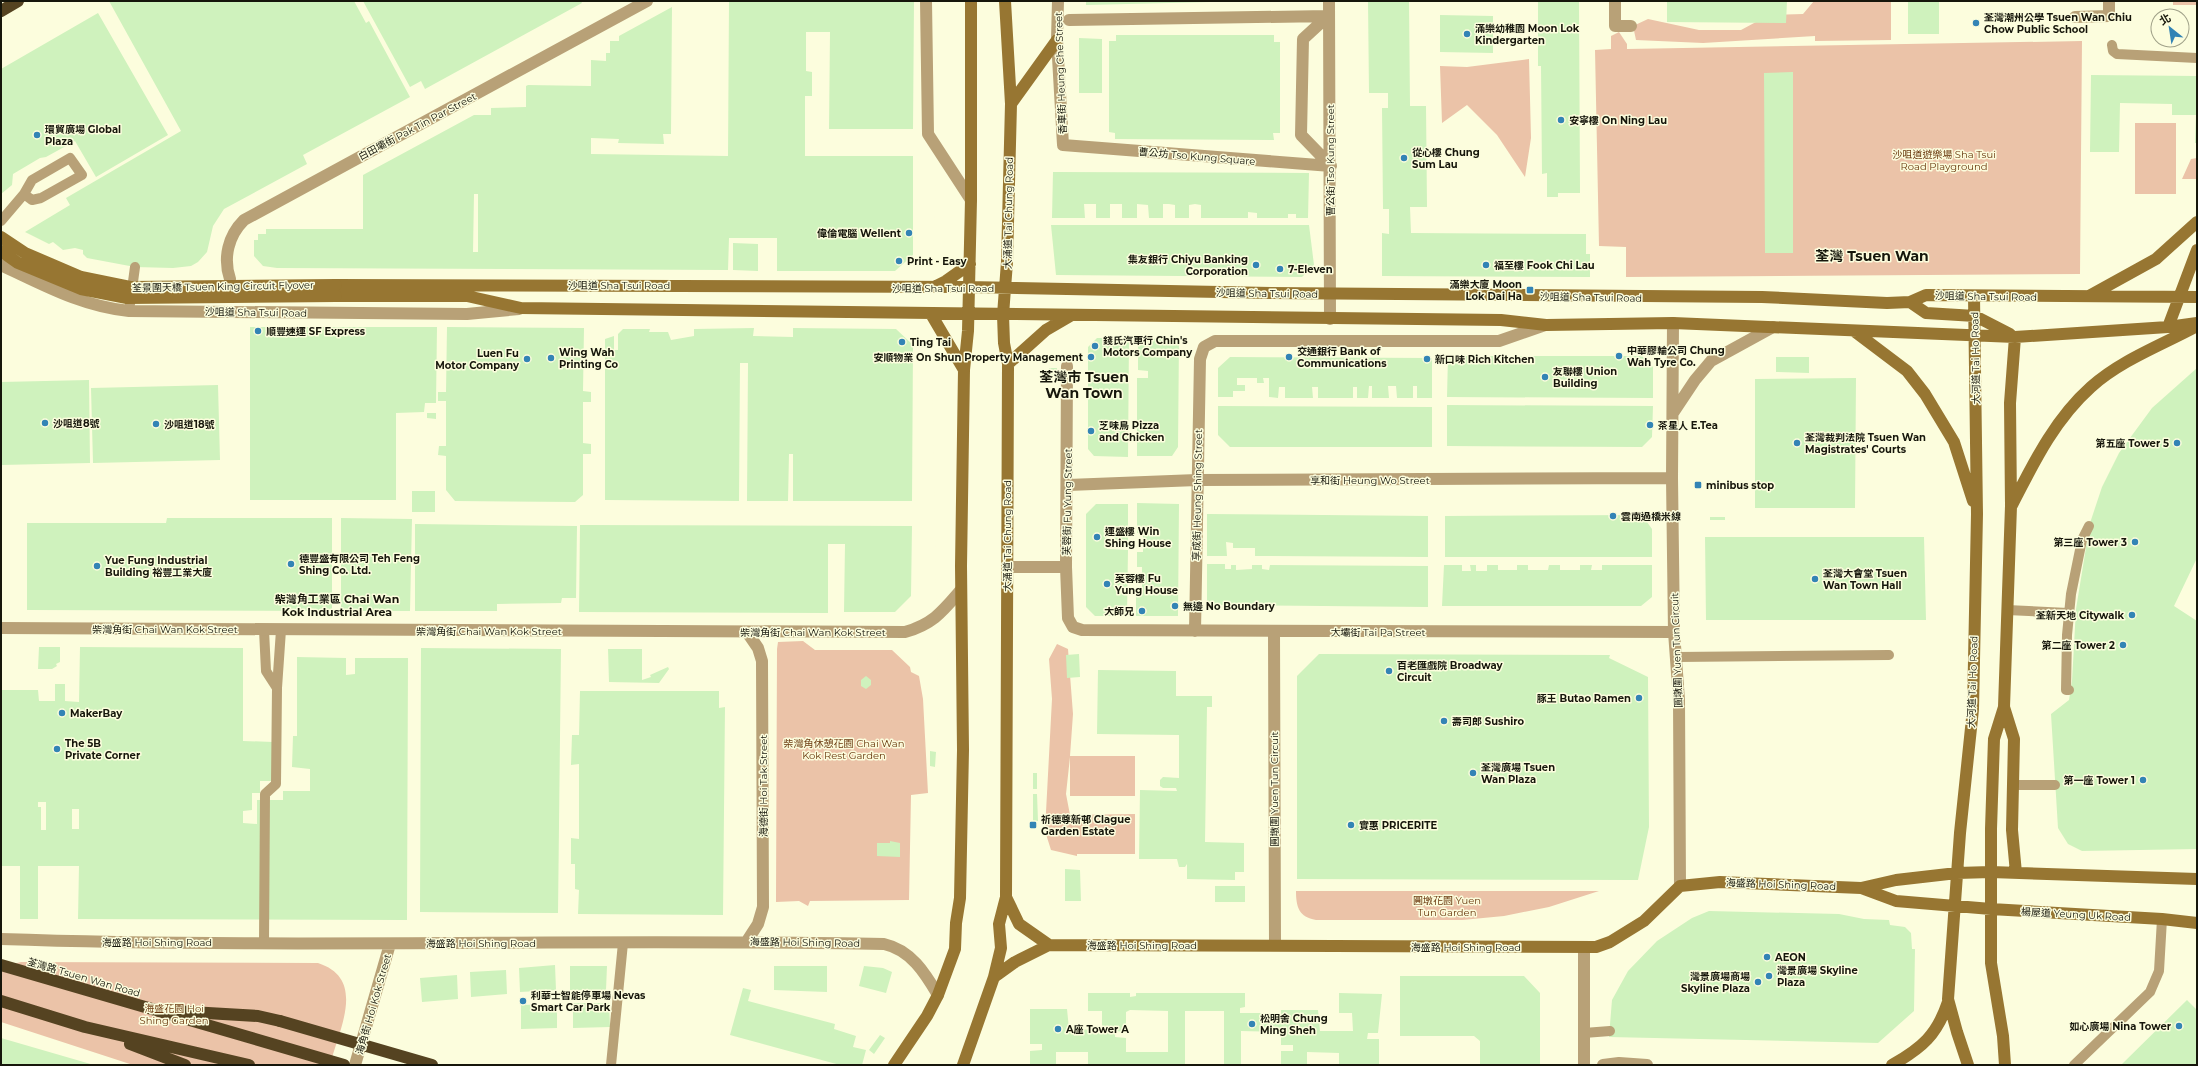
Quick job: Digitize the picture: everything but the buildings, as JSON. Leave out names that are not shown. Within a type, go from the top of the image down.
[{"type":"highway","points":[[1,11],[18,1]]},
{"type":"highway","name":"荃灣路 Tsuen Wan Road","points":[[1,965],[344,1065]]},
{"type":"highway","points":[[1,1001],[85,1027],[185,1065]]},
{"type":"highway","points":[[150,1009],[258,1016],[432,1065]]},
{"type":"highway","points":[[85,1027],[249,1065]]},
{"type":"main road","points":[[894,1065],[927,1016],[938,995],[955,949],[956,923],[960,898],[963,750],[961,590],[964,370],[970,264],[971,1]]},
{"type":"main road","name":"大涌道 Tai Chung Road","points":[[963,1065],[994,977],[1001,948],[999,924],[1006,897],[1008,364],[1004,343],[1003,315],[1006,289],[1011,104],[1005,1]]},
{"type":"main road","points":[[1011,104],[1057,40]]},
{"type":"main road","points":[[2086,297],[2156,259],[2191,230],[2197,222]]},
{"type":"main road","name":"荃景圍天橋 Tsuen King Circuit Flyover","points":[[1,237],[25,253],[81,277],[130,287],[336,290]]},
{"type":"main road","points":[[2168,327],[2197,250]]},
{"type":"main road","name":"荃景圍天橋 Tsuen King Circuit Flyover","points":[[1,251],[18,263],[81,288],[128,298],[336,290]]},
{"type":"main road","points":[[932,288],[946,281],[970,264]]},
{"type":"main road","name":"沙咀道 Sha Tsui Road","points":[[336,290],[968,287],[1006,289],[1330,294],[1762,297],[1887,303],[1910,302],[1926,295],[2197,297]]},
{"type":"main road","name":"沙咀道 Sha Tsui Road","points":[[466,290],[520,308],[1501,320],[1546,325],[1673,323],[2015,337],[2168,327],[2197,323]]},
{"type":"main road","name":"大河道 Tai Ho Road","points":[[1968,1065],[1956,1032],[1948,999],[1956,873],[1973,709],[1976,514],[1976,335],[1974,296]]},
{"type":"main road","points":[[1910,302],[1926,313],[1975,316],[2015,337],[2010,403],[2011,506],[2004,707],[1994,739],[1991,872],[1991,963],[2003,1036],[2005,1065]]},
{"type":"main road","points":[[931,314],[964,370]]},
{"type":"main road","points":[[1008,364],[1046,330],[1072,315]]},
{"type":"main road","points":[[2011,506],[2037,456],[2062,418],[2092,386],[2122,364],[2197,326]]},
{"type":"main road","points":[[1854,331],[1907,371],[1925,394],[1954,442],[1976,514]]},
{"type":"main road","points":[[2004,707],[2014,739],[2012,830],[2016,873]]},
{"type":"main road","points":[[1956,873],[1991,872],[2197,879]]},
{"type":"main road","name":"海盛路 Hoi Shing Road","points":[[994,977],[1015,962],[1049,945],[1596,947],[1610,942],[1644,921],[1680,886],[1720,882],[1861,888],[1896,880],[1910,880],[1956,873]]},
{"type":"main road","name":"海盛路 Hoi Shing Road","points":[[1861,888],[1896,901],[1954,906]]},
{"type":"main road","points":[[1006,897],[1019,924],[1049,945]]},
{"type":"main road","name":"楊屋道 Yeung Uk Road","points":[[1954,906],[1991,910],[2162,919],[2197,923]]},
{"type":"main road","points":[[1892,1065],[1909,1056],[1929,1039],[1942,1019],[1948,999]]},
{"type":"street","name":"白田壩街 Pak Tin Par Street","points":[[230,279],[226,264],[228,248],[232,236],[244,220],[647,1]]},
{"type":"street","points":[[926,1],[928,134],[971,200]]},
{"type":"street","name":"香車街 Heung Che Street","points":[[1058,1],[1057,40],[1063,145]]},
{"type":"street","name":"曹公街 Tso Kung Street","points":[[1329,1],[1330,319]]},
{"type":"street","points":[[1615,1],[1615,26],[1631,26]]},
{"type":"street","points":[[2075,17],[2109,16],[2109,1]]},
{"type":"street","points":[[1069,20],[1328,16]]},
{"type":"street","points":[[1328,16],[1303,39],[1301,135],[1330,166]]},
{"type":"street","name":"曹公坊 Tso Kung Square","points":[[1063,145],[1330,166]]},
{"type":"street","name":"沙咀道 Sha Tsui Road","points":[[1,265],[67,297],[86,304],[129,311],[247,308],[467,314],[520,308]]},
{"type":"street","name":"圓墩圍 Yuen Tun Circuit","points":[[1673,323],[1672,478],[1674,632],[1679,700],[1680,886]]},
{"type":"street","name":"沙咀道 Sha Tsui Road","points":[[1200,358],[1204,347],[1215,341],[1499,341],[1546,325]]},
{"type":"street","points":[[1673,413],[1695,380],[1711,361],[1773,327]]},
{"type":"street","name":"享成街 Heung Shing Street","points":[[1195,631],[1200,358]]},
{"type":"street","name":"芙蓉街 Fu Yung Street","points":[[1067,366],[1068,485],[1066,567],[1068,618],[1073,627],[1082,630]]},
{"type":"street","name":"享和街 Heung Wo Street","points":[[1068,485],[1197,480],[1672,478]]},
{"type":"street","points":[[1007,567],[1066,567]]},
{"type":"street","name":"柴灣角街 Chai Wan Kok Street","points":[[1,628],[905,632],[921,627],[936,619],[961,590]]},
{"type":"street","name":"大壩街 Tai Pa Street","points":[[1082,630],[1274,632],[1674,632]]},
{"type":"street","name":"海德街 Hoi Tak Street","points":[[747,632],[758,648],[762,661],[763,891],[763,907],[758,924],[748,941]]},
{"type":"street","name":"圓墩圍 Yuen Tun Circuit","points":[[1274,632],[1275,945]]},
{"type":"street","name":"海盛路 Hoi Shing Road","points":[[1,939],[390,944],[748,941],[884,944],[892,946],[918,964],[938,995]]},
{"type":"street","name":"海角街 Hoi Kok Street","points":[[355,1065],[390,944]]},
{"type":"street","points":[[1584,948],[1584,1065]]},
{"type":"street","points":[[1603,1065],[1619,1063],[1647,1065]]},
{"type":"lane","points":[[2112,44],[2113,51],[2116,54],[2197,58]]},
{"type":"lane","points":[[1,221],[24,194],[32,180],[70,158],[82,175],[41,198],[32,200],[24,194]]},
{"type":"lane","points":[[129,311],[135,267]]},
{"type":"lane","points":[[2069,690],[2066,690],[2068,613],[2080,559],[2082,540],[2089,526]]},
{"type":"lane","points":[[2007,610],[2068,613]]},
{"type":"lane","points":[[264,630],[266,671],[277,688]]},
{"type":"lane","points":[[264,943],[265,794],[276,784],[277,688],[281,630]]},
{"type":"lane","points":[[1677,657],[1889,655]]},
{"type":"lane","points":[[2013,785],[2055,785]]},
{"type":"lane","points":[[2074,1065],[2150,992],[2159,970],[2162,919]]},
{"type":"lane","points":[[611,1065],[623,943]]},
{"type":"lane","points":[[1584,1033],[1610,1032]]},
{"type":"green space","points":[[1814,1],[1891,1],[1891,40],[1815,41],[1815,36],[1703,43],[1636,40],[1633,26],[1648,19],[1699,30],[1741,30],[1769,15],[1803,14]]},
{"type":"green space","points":[[2173,1],[2197,1],[2197,5],[2173,5]]},
{"type":"green space","name":"沙咀道遊樂場 Sha Tsui Road Playground","points":[[1619,32],[1627,44],[1627,49],[2082,41],[2080,274],[1626,277],[1626,247],[1599,246],[1595,50],[1611,49],[1611,36]]},
{"type":"green space","points":[[1529,59],[1531,138],[1525,177],[1497,135],[1467,105],[1442,123],[1440,66],[1467,67]]},
{"type":"green space","points":[[2135,123],[2176,123],[2176,194],[2135,194]]},
{"type":"green space","points":[[2197,158],[2197,179],[2182,179],[2191,159]]},
{"type":"green space","name":"柴灣角休憩花園 Chai Wan Kok Rest Garden","points":[[803,641],[815,650],[892,650],[910,667],[911,672],[919,676],[923,699],[928,793],[911,795],[909,900],[810,901],[808,906],[799,901],[776,902],[777,649],[778,642]]},
{"type":"green space","points":[[1057,644],[1068,649],[1073,714],[1070,756],[1135,756],[1135,796],[1070,796],[1070,757],[1066,794],[1070,815],[1135,814],[1135,854],[1077,854],[1077,856],[1051,850],[1045,831],[1052,699],[1049,659]]},
{"type":"green space","name":"圓墩花園 Yuen Tun Garden","points":[[1296,891],[1599,891],[1549,907],[1504,916],[1462,920],[1316,920],[1310,919],[1302,914],[1298,906]]},
{"type":"green space","name":"海盛花園 Hoi Shing Garden","points":[[21,962],[318,963],[333,970],[342,981],[346,993],[346,1006],[330,1065],[133,1065],[1,1022],[1,967]]},
{"type":"pier","points":[[939,1],[1027,1],[1029,641],[1027,641],[1031,924],[942,922],[931,302],[937,150]]},
{"type":"place","name":"荃灣潮州公學 Tsuen Wan Chiu Chow Public School","points":[[1976,23]]},
{"type":"place","name":"滿樂幼稚園 Moon Lok Kindergarten","points":[[1467,34]]},
{"type":"place","name":"安寧樓 On Ning Lau","points":[[1561,120]]},
{"type":"place","name":"環貿廣場 Global Plaza","points":[[37,135]]},
{"type":"place","name":"從心樓 Chung Sum Lau","points":[[1404,158]]},
{"type":"place","name":"偉倫電腦 Wellent","points":[[909,233]]},
{"type":"place","name":"Print - Easy","points":[[899,261]]},
{"type":"place","name":"集友銀行 Chiyu Banking Corporation","points":[[1256,265]]},
{"type":"place","name":"福至樓 Fook Chi Lau","points":[[1486,265]]},
{"type":"place","name":"7-Eleven","points":[[1280,269]]},
{"type":"place","name":"滿樂大廈 Moon Lok Dai Ha","points":[[1530,290]]},
{"type":"place","name":"順豐速運 SF Express","points":[[258,331]]},
{"type":"place","name":"Ting Tai","points":[[902,342]]},
{"type":"place","name":"錢氏汽車行 Chin's Motors Company","points":[[1095,346]]},
{"type":"place","name":"中華膠輪公司 Chung Wah Tyre Co.","points":[[1619,356]]},
{"type":"place","name":"安順物業 On Shun Property Management","points":[[1091,357]]},
{"type":"place","name":"交通銀行 Bank of Communications","points":[[1289,357]]},
{"type":"place","name":"Wing Wah Printing Co","points":[[551,358]]},
{"type":"place","name":"Luen Fu Motor Company","points":[[527,359]]},
{"type":"place","name":"新口味 Rich Kitchen","points":[[1427,359]]},
{"type":"place","name":"友聯樓 Union Building","points":[[1545,377]]},
{"type":"place","name":"沙咀道8號","points":[[45,423]]},
{"type":"place","name":"沙咀道18號","points":[[156,424]]},
{"type":"place","name":"茶星人 E.Tea","points":[[1650,425]]},
{"type":"place","name":"芝味鳥 Pizza and Chicken","points":[[1091,431]]},
{"type":"place","name":"荃灣裁判法院 Tsuen Wan Magistrates' Courts","points":[[1797,443]]},
{"type":"place","name":"第五座 Tower 5","points":[[2177,443]]},
{"type":"place","name":"minibus stop","points":[[1698,485]]},
{"type":"place","name":"雲南過橋米線","points":[[1613,516]]},
{"type":"place","name":"運盛樓 Win Shing House","points":[[1097,537]]},
{"type":"place","name":"第三座 Tower 3","points":[[2135,542]]},
{"type":"place","name":"德豐盛有限公司 Teh Feng Shing Co. Ltd.","points":[[291,564]]},
{"type":"place","name":"Yue Fung Industrial Building 裕豐工業大廈","points":[[97,566]]},
{"type":"place","name":"荃灣大會堂 Tsuen Wan Town Hall","points":[[1815,579]]},
{"type":"place","name":"芙蓉樓 Fu Yung House","points":[[1107,584]]},
{"type":"place","name":"無邊 No Boundary","points":[[1175,606]]},
{"type":"place","name":"大師兄","points":[[1142,611]]},
{"type":"place","name":"荃新天地 Citywalk","points":[[2132,615]]},
{"type":"place","name":"第二座 Tower 2","points":[[2123,645]]},
{"type":"place","name":"百老匯戲院 Broadway Circuit","points":[[1389,671]]},
{"type":"place","name":"豚王 Butao Ramen","points":[[1639,698]]},
{"type":"place","name":"MakerBay","points":[[62,713]]},
{"type":"place","name":"壽司郎 Sushiro","points":[[1444,721]]},
{"type":"place","name":"The 5B Private Corner","points":[[57,749]]},
{"type":"place","name":"荃灣廣場 Tsuen Wan Plaza","points":[[1473,773]]},
{"type":"place","name":"第一座 Tower 1","points":[[2143,780]]},
{"type":"place","name":"祈德尊新邨 Clague Garden Estate","points":[[1033,825]]},
{"type":"place","name":"實惠 PRICERITE","points":[[1351,825]]},
{"type":"place","name":"AEON","points":[[1767,957]]},
{"type":"place","name":"灣景廣場 Skyline Plaza","points":[[1769,976]]},
{"type":"place","name":"灣景廣場商場 Skyline Plaza","points":[[1758,982]]},
{"type":"place","name":"利華士智能停車場 Nevas Smart Car Park","points":[[523,1001]]},
{"type":"place","name":"松明舍 Chung Ming Sheh","points":[[1252,1024]]},
{"type":"place","name":"如心廣場 Nina Tower","points":[[2179,1026]]},
{"type":"place","name":"A座 Tower A","points":[[1058,1029]]},
{"type":"district","name":"荃灣 Tsuen Wan","points":[[1872,256]]},
{"type":"district","name":"荃灣市 Tsuen Wan Town","points":[[1084,386]]},
{"type":"district","name":"柴灣角工業區 Chai Wan Kok Industrial Area","points":[[337,605]]}]
